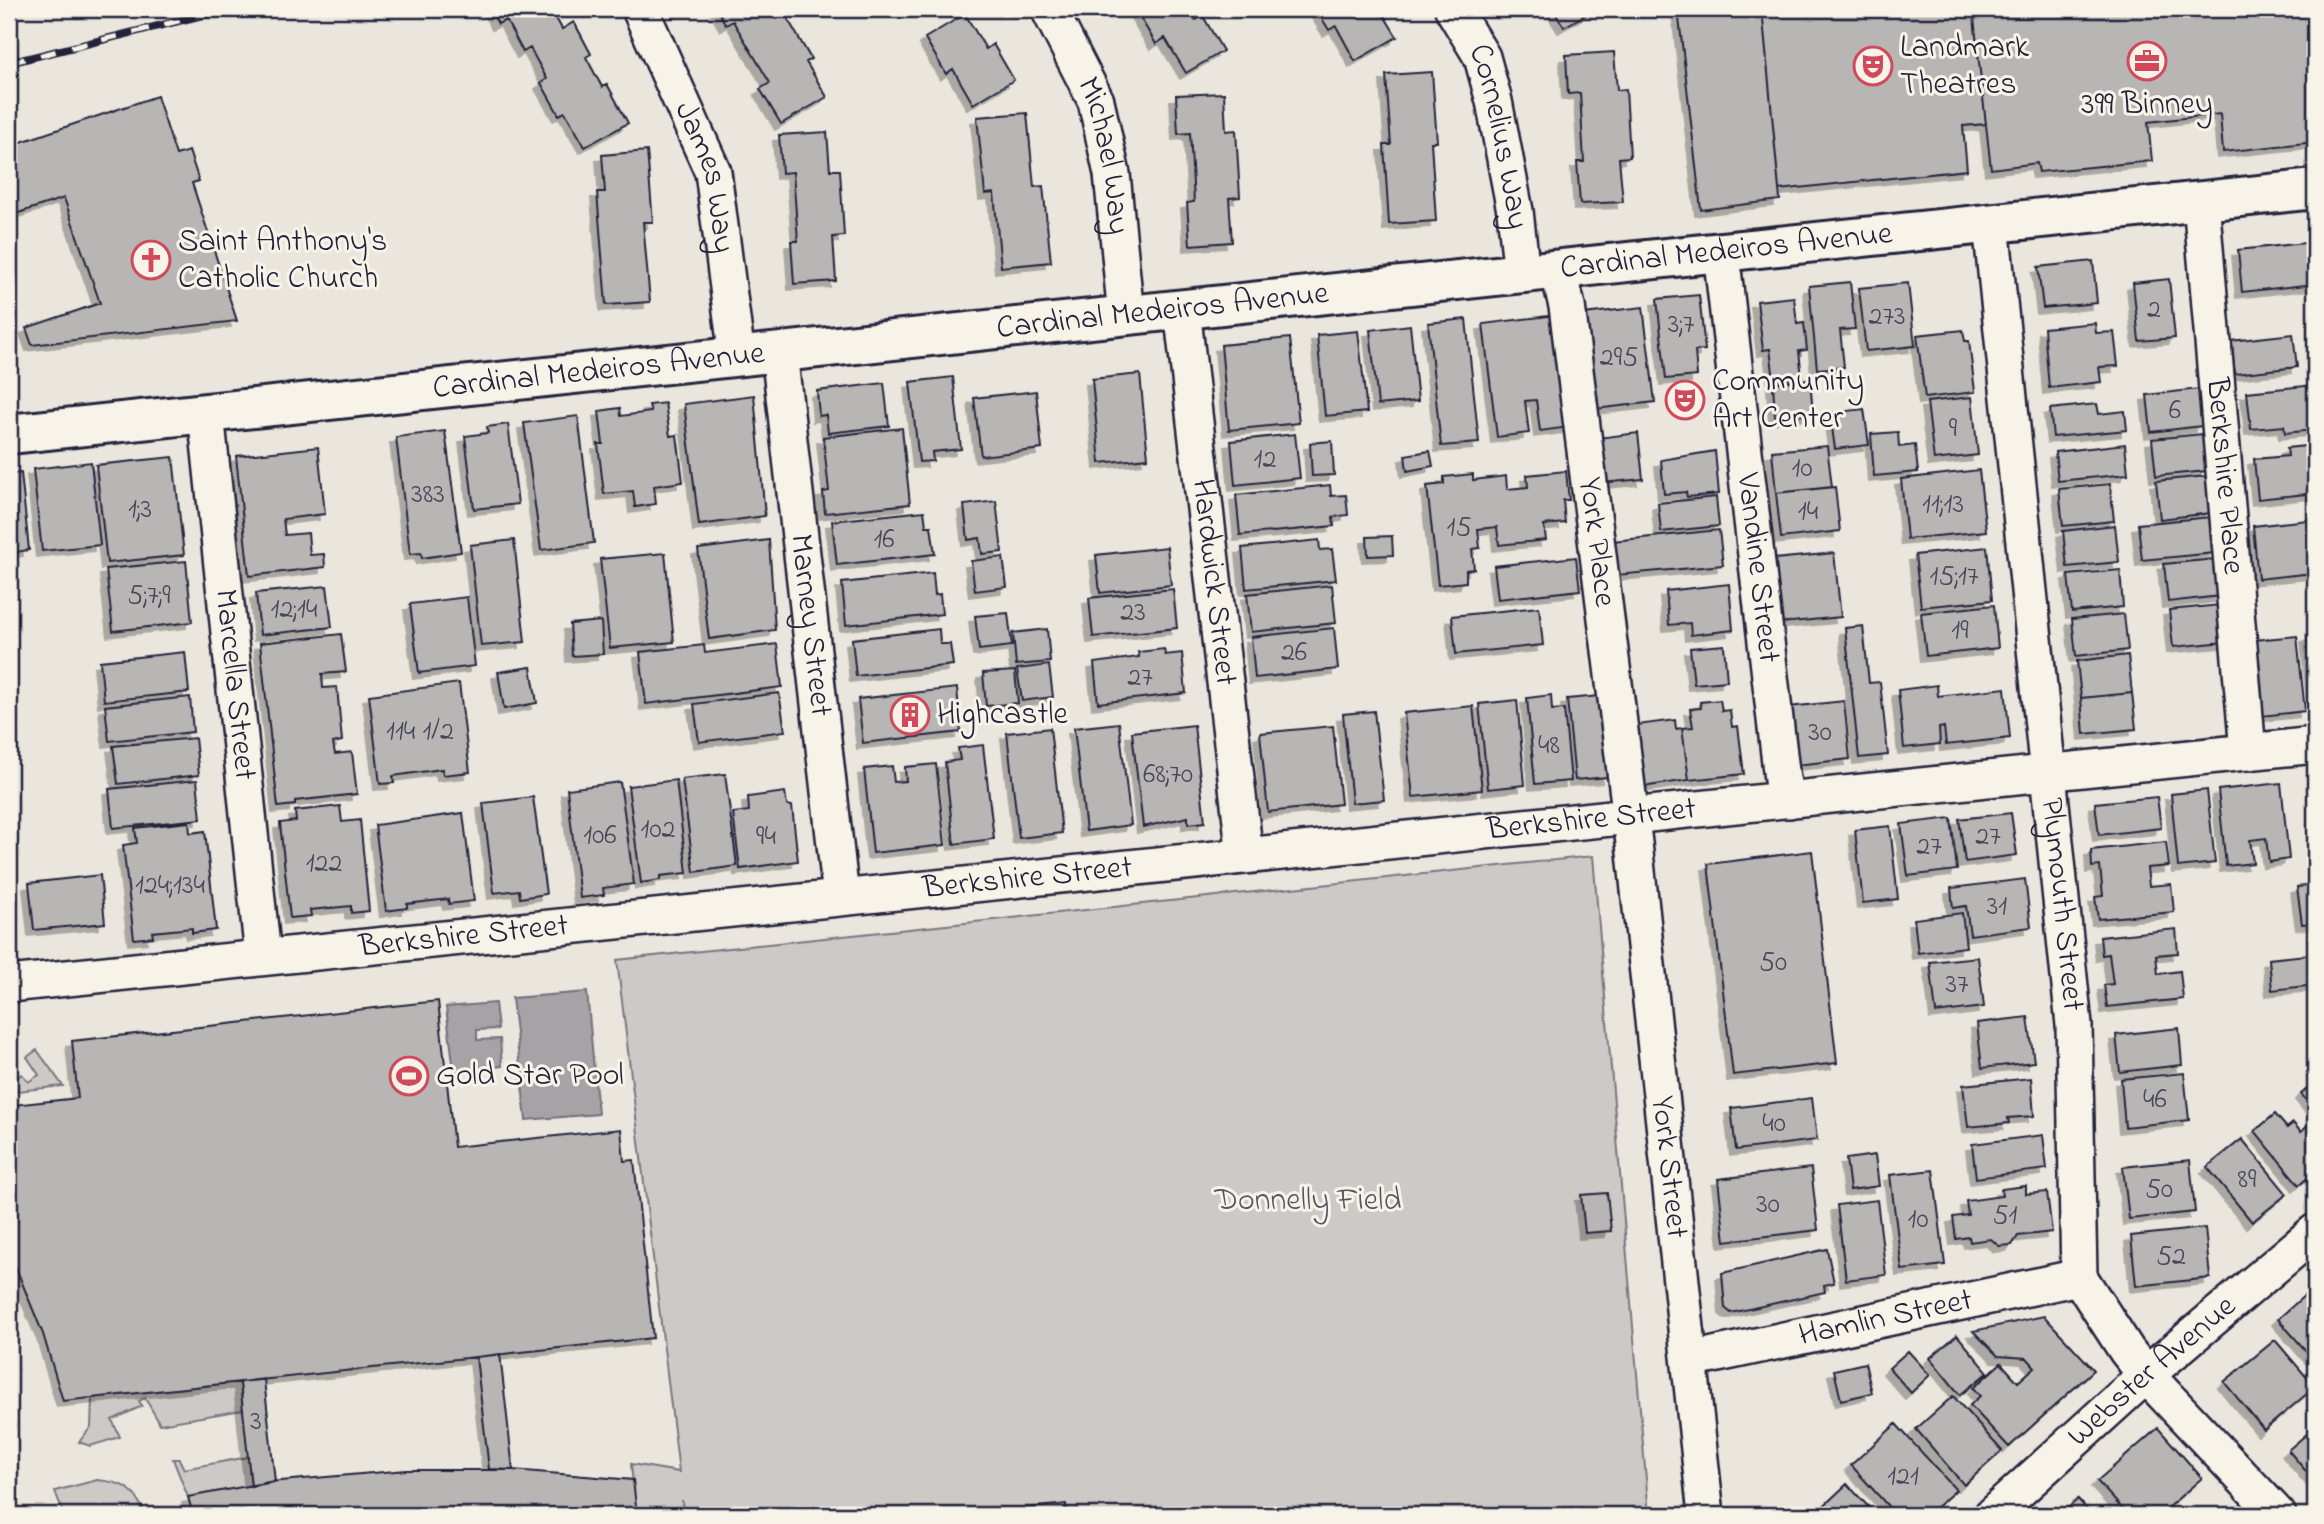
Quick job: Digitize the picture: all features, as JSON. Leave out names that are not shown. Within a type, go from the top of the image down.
[{"type":"main road","name":"Cardinal Medeiros Avenue","points":[[9,434],[2315,189]]},
{"type":"street","name":"James Way","points":[[640,9],[713,172],[737,357]]},
{"type":"street","name":"Michael Way","points":[[1049,9],[1096,101],[1112,174],[1126,316]]},
{"type":"street","name":"Cornelius Way","points":[[1453,9],[1482,57],[1494,101],[1515,211],[1540,272]]},
{"type":"street","name":"Berkshire Place","points":[[2201,201],[2248,752]]},
{"type":"street","name":"Plymouth Street","points":[[1991,224],[2074,1025],[2079,1277]]},
{"type":"street","name":"Vandine Street","points":[[1721,253],[1782,780],[1788,800]]},
{"type":"street","name":"York Place","points":[[1540,272],[1567,306],[1631,818]]},
{"type":"street","name":"Hardwick Street","points":[[1182,309],[1245,856]]},
{"type":"street","name":"Marney Street","points":[[779,352],[841,897]]},
{"type":"street","name":"Marcella Street","points":[[206,413],[263,957]]},
{"type":"street","points":[[2046,773],[2315,745]]},
{"type":"street","name":"Berkshire Street","points":[[9,984],[2046,773]]},
{"type":"street","name":"York Street","points":[[1631,818],[1706,1515]]},
{"type":"street","name":"Webster Avenue","points":[[1992,1515],[2146,1375],[2315,1232]]},
{"type":"street","points":[[2079,1277],[2127,1352],[2146,1375],[2278,1515]]},
{"type":"street","name":"Hamlin Street","points":[[1690,1360],[2079,1277]]},
{"type":"green space","name":"Donnelly Field","points":[[1593,856],[1649,1515],[684,1515],[682,1500],[683,1515],[636,1515],[631,1464],[679,1472],[617,960]]},
{"type":"green space","points":[[37,1050],[63,1086],[9,1092],[9,1078],[11,1080],[22,1074],[28,1082],[39,1075],[27,1057]]},
{"type":"green space","points":[[240,1382],[243,1410],[160,1424],[145,1398],[139,1401],[142,1406],[112,1420],[120,1437],[90,1446],[79,1442],[91,1427],[92,1398]]},
{"type":"green space","points":[[248,1457],[251,1486],[188,1497],[173,1459],[179,1459],[184,1469]]},
{"type":"green space","points":[[97,1480],[128,1488],[138,1499],[144,1515],[64,1515],[55,1491]]},
{"type":"shaded area","points":[[587,992],[598,1114],[526,1120],[512,998]]},
{"type":"shaded area","points":[[495,1003],[498,1029],[477,1030],[477,1040],[500,1039],[502,1066],[454,1071],[446,1007]]},
{"type":"building","points":[[490,9],[551,9],[562,29],[574,22],[591,54],[586,57],[602,87],[607,84],[628,123],[585,147],[565,112],[559,115],[541,83],[547,79],[530,48],[523,52],[506,20],[498,24]]},
{"type":"building","points":[[717,9],[782,9],[811,59],[806,62],[827,97],[781,124],[760,89],[770,83],[733,21],[726,25]]},
{"type":"building","points":[[1135,9],[1189,9],[1196,20],[1203,16],[1223,51],[1186,73],[1165,38],[1156,44]]},
{"type":"building","points":[[1316,9],[1380,9],[1397,37],[1355,61],[1336,26],[1329,30]]},
{"type":"building","points":[[1553,9],[1595,9],[1564,27]]},
{"type":"building","points":[[1678,9],[1762,9],[1780,200],[1701,210]]},
{"type":"building","name":"Landmark Theatres","points":[[1762,9],[1973,9],[1986,124],[1963,126],[1967,170],[1779,190]]},
{"type":"building","name":"399 Binney","points":[[1973,9],[2315,9],[2315,142],[2223,152],[2220,114],[2148,122],[2152,161],[2039,172],[2037,163],[1991,169]]},
{"type":"building","points":[[965,14],[986,49],[993,44],[1014,80],[973,104],[953,69],[946,74],[925,38]]},
{"type":"building","points":[[1614,52],[1617,90],[1626,89],[1630,157],[1619,158],[1623,202],[1580,204],[1577,162],[1584,162],[1580,93],[1568,94],[1566,55]]},
{"type":"building","points":[[1432,72],[1437,142],[1431,142],[1436,221],[1389,224],[1384,145],[1391,145],[1386,75]]},
{"type":"building","points":[[1224,93],[1226,131],[1236,130],[1240,197],[1229,198],[1232,242],[1190,245],[1187,203],[1194,202],[1190,133],[1178,134],[1176,95]]},
{"type":"building","name":"Saint Anthony's Catholic Church","points":[[157,96],[176,155],[189,151],[199,181],[192,183],[237,321],[32,345],[26,328],[100,303],[64,198],[9,216],[9,146]]},
{"type":"building","points":[[1027,113],[1034,187],[1043,186],[1051,262],[1001,267],[994,193],[985,194],[977,117]]},
{"type":"building","points":[[827,132],[830,170],[840,170],[844,236],[833,237],[836,281],[794,284],[791,241],[798,241],[793,172],[782,173],[779,135]]},
{"type":"building","points":[[647,151],[653,222],[643,222],[650,302],[606,305],[597,192],[605,192],[602,155]]},
{"type":"building","points":[[2315,242],[2315,284],[2242,292],[2238,250]]},
{"type":"building","points":[[2093,261],[2097,303],[2043,308],[2038,267]]},
{"type":"building","points":[[2169,279],[2175,338],[2139,341],[2133,283]]},
{"type":"building","points":[[1850,282],[1855,329],[1840,330],[1844,367],[1817,369],[1809,286]]},
{"type":"building","points":[[1908,283],[1915,346],[1866,351],[1859,288]]},
{"type":"building","points":[[1699,295],[1705,350],[1695,351],[1697,376],[1666,379],[1657,299]]},
{"type":"building","points":[[1794,297],[1797,324],[1804,323],[1807,350],[1799,351],[1802,377],[1774,380],[1770,349],[1763,350],[1757,301]]},
{"type":"building","points":[[1643,307],[1655,402],[1595,409],[1584,314]]},
{"type":"building","points":[[1556,315],[1570,427],[1540,431],[1536,400],[1525,401],[1529,433],[1497,437],[1483,324]]},
{"type":"building","points":[[1466,319],[1479,443],[1441,446],[1428,323]]},
{"type":"building","points":[[2095,323],[2096,333],[2114,332],[2118,366],[2099,367],[2101,382],[2049,388],[2044,328]]},
{"type":"building","points":[[1410,325],[1418,401],[1378,405],[1370,330]]},
{"type":"building","points":[[1963,330],[1965,341],[1969,341],[1975,392],[1925,398],[1917,335]]},
{"type":"building","points":[[1358,331],[1367,412],[1325,416],[1317,335]]},
{"type":"building","points":[[2293,334],[2297,367],[2235,374],[2231,341]]},
{"type":"building","points":[[1290,338],[1299,423],[1229,430],[1221,345]]},
{"type":"building","points":[[1140,374],[1148,458],[1100,463],[1092,379]]},
{"type":"building","points":[[953,377],[961,449],[932,452],[933,461],[919,462],[910,382]]},
{"type":"building","points":[[1810,379],[1813,414],[1775,418],[1773,383]]},
{"type":"building","points":[[884,383],[889,426],[828,433],[826,415],[819,416],[817,391]]},
{"type":"building","points":[[2315,385],[2315,445],[2313,430],[2285,433],[2284,426],[2251,429],[2247,392]]},
{"type":"building","points":[[2199,389],[2202,426],[2151,432],[2147,395]]},
{"type":"building","points":[[1036,391],[1042,449],[981,456],[974,398]]},
{"type":"building","points":[[754,395],[765,516],[699,525],[684,404]]},
{"type":"building","points":[[1972,397],[1978,455],[1934,460],[1927,402]]},
{"type":"building","points":[[665,403],[670,436],[677,435],[683,482],[654,486],[656,504],[635,507],[633,491],[604,494],[598,444],[603,444],[599,411],[620,408],[621,416],[651,412],[649,405]]},
{"type":"building","points":[[2097,404],[2099,414],[2125,411],[2127,430],[2053,437],[2050,409]]},
{"type":"building","points":[[1864,409],[1869,445],[1835,449],[1830,413]]},
{"type":"building","points":[[578,416],[594,543],[541,550],[524,423]]},
{"type":"building","points":[[508,424],[518,504],[474,509],[465,436],[488,433],[487,427]]},
{"type":"building","points":[[902,428],[910,504],[825,513],[823,492],[829,491],[823,437]]},
{"type":"building","points":[[445,431],[461,552],[422,558],[421,553],[410,554],[396,437]]},
{"type":"building","points":[[1898,432],[1899,447],[1915,445],[1918,472],[1874,476],[1871,434]]},
{"type":"building","points":[[1638,433],[1643,479],[1602,483],[1597,438]]},
{"type":"building","points":[[1295,434],[1300,478],[1235,485],[1231,441]]},
{"type":"building","points":[[2203,434],[2207,471],[2156,476],[2152,439]]},
{"type":"building","points":[[1332,441],[1334,475],[1312,476],[1310,443]]},
{"type":"building","points":[[2125,444],[2128,474],[2058,481],[2055,452]]},
{"type":"building","points":[[2315,445],[2315,493],[2258,499],[2254,459],[2288,456],[2287,448]]},
{"type":"building","points":[[1827,446],[1832,487],[1776,493],[1772,451]]},
{"type":"building","points":[[318,447],[325,514],[283,519],[285,535],[308,533],[310,555],[324,554],[325,567],[249,576],[236,456]]},
{"type":"building","points":[[1430,451],[1433,466],[1407,471],[1405,455]]},
{"type":"building","points":[[1715,451],[1719,494],[1687,497],[1686,492],[1664,494],[1661,460]]},
{"type":"building","points":[[173,457],[184,555],[107,563],[96,465]]},
{"type":"building","points":[[91,462],[100,545],[42,551],[33,469]]},
{"type":"building","points":[[1979,470],[1986,531],[1907,539],[1901,479]]},
{"type":"building","points":[[1566,471],[1569,500],[1563,500],[1565,523],[1544,525],[1546,540],[1499,545],[1497,527],[1478,529],[1480,548],[1472,549],[1474,569],[1466,570],[1466,582],[1438,585],[1427,486],[1444,484],[1444,477],[1473,474],[1473,480],[1506,476],[1507,489],[1528,487],[1527,475]]},
{"type":"building","points":[[21,473],[29,550],[9,553],[9,474]]},
{"type":"building","points":[[2207,476],[2211,513],[2160,519],[2156,481]]},
{"type":"building","points":[[2110,484],[2114,521],[2063,526],[2059,489]]},
{"type":"building","points":[[1330,485],[1331,496],[1346,495],[1348,515],[1333,517],[1334,526],[1240,535],[1236,495]]},
{"type":"building","points":[[1835,487],[1840,531],[1781,538],[1776,493]]},
{"type":"building","points":[[1716,497],[1719,526],[1661,532],[1658,503]]},
{"type":"building","points":[[996,501],[1002,552],[982,554],[980,538],[968,540],[964,505]]},
{"type":"building","points":[[924,511],[926,526],[931,526],[935,554],[837,565],[832,521]]},
{"type":"building","points":[[2211,517],[2215,553],[2142,560],[2138,524]]},
{"type":"building","points":[[2308,520],[2313,573],[2258,579],[2253,526]]},
{"type":"building","points":[[2115,525],[2119,562],[2067,567],[2063,531]]},
{"type":"building","points":[[1719,530],[1723,565],[1617,575],[1613,541]]},
{"type":"building","points":[[1392,536],[1393,555],[1368,556],[1367,537]]},
{"type":"building","points":[[514,540],[525,642],[481,646],[470,545]]},
{"type":"building","points":[[769,540],[775,630],[709,639],[698,549]]},
{"type":"building","points":[[1319,540],[1320,550],[1332,549],[1336,580],[1246,589],[1242,548]]},
{"type":"building","points":[[1167,547],[1171,585],[1100,593],[1096,555]]},
{"type":"building","points":[[1987,547],[1992,600],[1921,607],[1915,555]]},
{"type":"building","points":[[665,553],[674,642],[610,648],[600,559]]},
{"type":"building","points":[[1834,553],[1841,617],[1782,623],[1775,559]]},
{"type":"building","points":[[1003,557],[1007,587],[975,591],[971,561]]},
{"type":"building","points":[[1576,557],[1580,590],[1498,599],[1494,566]]},
{"type":"building","points":[[2216,559],[2220,596],[2168,602],[2164,564]]},
{"type":"building","points":[[186,561],[192,622],[113,631],[106,569]]},
{"type":"building","points":[[2120,570],[2123,607],[2072,612],[2068,575]]},
{"type":"building","points":[[933,573],[935,595],[940,594],[942,614],[846,625],[842,583]]},
{"type":"building","points":[[1729,584],[1733,630],[1691,635],[1690,623],[1669,625],[1666,591]]},
{"type":"building","points":[[1332,585],[1336,623],[1251,632],[1247,594]]},
{"type":"building","points":[[327,586],[332,627],[260,635],[256,593]]},
{"type":"building","points":[[1173,589],[1177,628],[1093,637],[1089,598]]},
{"type":"building","points":[[467,597],[475,666],[419,673],[410,604]]},
{"type":"building","points":[[1994,605],[1998,648],[1926,656],[1921,613]]},
{"type":"building","points":[[2221,605],[2225,642],[2173,647],[2169,610]]},
{"type":"building","points":[[1539,607],[1543,645],[1456,654],[1452,616]]},
{"type":"building","points":[[1008,613],[1012,646],[979,650],[975,616]]},
{"type":"building","points":[[2124,614],[2128,650],[2076,656],[2072,619]]},
{"type":"building","points":[[601,621],[603,654],[572,656],[570,624]]},
{"type":"building","points":[[1863,626],[1869,683],[1880,682],[1888,755],[1859,758],[1845,628]]},
{"type":"building","points":[[1334,628],[1338,669],[1255,678],[1251,637]]},
{"type":"building","points":[[939,629],[940,644],[950,644],[953,665],[856,676],[852,639]]},
{"type":"building","points":[[1047,629],[1050,662],[1016,665],[1013,633]]},
{"type":"building","points":[[341,634],[346,672],[322,674],[323,688],[337,687],[342,741],[333,743],[335,754],[352,752],[357,794],[295,801],[295,805],[278,807],[260,643]]},
{"type":"building","points":[[2315,635],[2315,712],[2307,636]]},
{"type":"building","points":[[2297,636],[2305,711],[2262,716],[2254,640]]},
{"type":"building","points":[[777,644],[782,687],[646,704],[640,652],[704,645],[705,653]]},
{"type":"building","points":[[1724,645],[1727,681],[1694,684],[1690,648]]},
{"type":"building","points":[[1164,649],[1165,655],[1182,653],[1186,693],[1098,703],[1094,663],[1139,657],[1138,652]]},
{"type":"building","points":[[185,652],[189,692],[104,701],[100,661]]},
{"type":"building","points":[[2128,655],[2132,693],[2081,698],[2077,661]]},
{"type":"building","points":[[1049,665],[1053,697],[1022,701],[1017,669]]},
{"type":"building","points":[[531,667],[537,703],[504,709],[498,672]]},
{"type":"building","points":[[1015,671],[1018,703],[986,706],[983,673]]},
{"type":"building","points":[[459,683],[470,772],[443,775],[442,769],[393,776],[394,783],[380,784],[369,695]]},
{"type":"building","points":[[1937,685],[1938,696],[2005,688],[2010,738],[1946,745],[1944,727],[1939,728],[1940,744],[1904,748],[1898,690]]},
{"type":"building","name":"Highcastle","points":[[957,688],[961,732],[863,743],[858,699]]},
{"type":"building","points":[[779,693],[785,731],[699,742],[694,704]]},
{"type":"building","points":[[2132,693],[2136,729],[2084,734],[2081,698]]},
{"type":"building","points":[[1551,695],[1552,710],[1564,709],[1571,781],[1535,784],[1527,698]]},
{"type":"building","points":[[1600,696],[1608,777],[1575,780],[1567,699]]},
{"type":"building","points":[[190,697],[193,732],[109,741],[105,706]]},
{"type":"building","points":[[1517,700],[1525,785],[1488,789],[1479,704]]},
{"type":"building","points":[[1720,700],[1722,711],[1730,710],[1732,727],[1738,726],[1744,774],[1689,780],[1682,728],[1693,727],[1690,709],[1701,708],[1700,702]]},
{"type":"building","points":[[1844,701],[1850,759],[1796,765],[1789,707]]},
{"type":"building","points":[[1473,706],[1482,790],[1413,797],[1404,713]]},
{"type":"building","points":[[1374,711],[1384,800],[1352,803],[1343,714]]},
{"type":"building","points":[[1675,720],[1676,729],[1682,728],[1689,780],[1635,788],[1628,735],[1638,734],[1637,725]]},
{"type":"building","points":[[1119,723],[1131,825],[1086,831],[1074,728]]},
{"type":"building","points":[[1194,725],[1205,822],[1188,824],[1188,817],[1143,827],[1132,732]]},
{"type":"building","points":[[1333,726],[1341,804],[1268,812],[1260,733]]},
{"type":"building","points":[[1050,728],[1062,833],[1019,838],[1007,733]]},
{"type":"building","points":[[195,738],[199,775],[118,784],[113,746]]},
{"type":"building","points":[[983,745],[994,839],[954,844],[945,762],[960,760],[958,748]]},
{"type":"building","points":[[936,764],[945,845],[873,853],[864,769],[892,766],[894,782],[906,781],[905,767]]},
{"type":"building","points":[[725,774],[737,866],[694,872],[682,779]]},
{"type":"building","points":[[197,780],[201,819],[113,828],[109,789]]},
{"type":"building","points":[[676,780],[687,873],[660,876],[660,880],[641,883],[628,786]]},
{"type":"building","points":[[620,782],[634,884],[603,888],[604,895],[580,898],[567,789]]},
{"type":"building","points":[[2281,783],[2289,859],[2269,862],[2266,838],[2250,840],[2253,863],[2226,866],[2218,790]]},
{"type":"building","points":[[2207,790],[2215,863],[2178,867],[2171,794]]},
{"type":"building","points":[[785,792],[787,805],[792,806],[798,861],[740,869],[733,813],[749,811],[748,797]]},
{"type":"building","points":[[533,797],[546,894],[520,898],[519,890],[494,893],[483,803]]},
{"type":"building","points":[[2157,797],[2161,828],[2099,835],[2095,803]]},
{"type":"building","points":[[340,806],[342,822],[360,820],[369,911],[351,913],[351,906],[310,910],[311,916],[290,918],[280,823],[296,821],[295,811]]},
{"type":"building","points":[[463,813],[474,901],[449,904],[448,899],[407,904],[407,908],[386,911],[375,825]]},
{"type":"building","points":[[2011,813],[2017,855],[1965,862],[1959,819]]},
{"type":"building","points":[[1951,818],[1957,870],[1908,876],[1901,824]]},
{"type":"building","points":[[189,822],[190,833],[205,831],[216,930],[192,933],[192,928],[152,932],[153,937],[134,939],[123,845],[137,843],[135,828]]},
{"type":"building","points":[[1890,826],[1898,899],[1863,903],[1855,830]]},
{"type":"building","points":[[2166,842],[2169,866],[2147,868],[2149,886],[2171,884],[2174,912],[2098,919],[2095,897],[2103,896],[2100,866],[2092,867],[2091,850]]},
{"type":"building","points":[[14,845],[16,866],[9,866],[9,846]]},
{"type":"building","points":[[1812,851],[1837,1063],[1733,1075],[1708,864]]},
{"type":"building","points":[[100,875],[105,923],[34,930],[29,883]]},
{"type":"building","points":[[2025,879],[2031,927],[1970,935],[1966,906],[1953,908],[1951,888]]},
{"type":"building","points":[[2315,885],[2315,923],[2302,924],[2297,887]]},
{"type":"building","points":[[1962,913],[1966,947],[1918,953],[1914,919]]},
{"type":"building","points":[[2176,929],[2178,953],[2156,955],[2158,974],[2180,971],[2183,999],[2107,1007],[2104,985],[2113,984],[2109,954],[2102,955],[2100,937]]},
{"type":"building","points":[[2315,954],[2315,985],[2272,990],[2269,959]]},
{"type":"building","points":[[1978,957],[1984,1007],[1936,1013],[1930,962]]},
{"type":"building","points":[[438,1001],[454,1147],[621,1129],[624,1161],[634,1160],[653,1338],[63,1401],[43,1334],[9,1251],[9,1100],[13,1105],[78,1098],[72,1041]]},
{"type":"building","points":[[2028,1017],[2034,1062],[1982,1068],[1977,1023]]},
{"type":"building","points":[[2179,1028],[2182,1065],[2120,1072],[2116,1035]]},
{"type":"building","points":[[2184,1073],[2189,1120],[2125,1127],[2121,1079]]},
{"type":"building","points":[[2031,1078],[2034,1116],[2008,1118],[2009,1123],[1968,1127],[1963,1085]]},
{"type":"building","points":[[2315,1082],[2315,1111],[2301,1094]]},
{"type":"building","points":[[1812,1098],[1817,1140],[1736,1150],[1731,1108]]},
{"type":"building","points":[[2275,1114],[2287,1128],[2293,1123],[2301,1132],[2310,1124],[2315,1131],[2315,1172],[2299,1185],[2255,1131]]},
{"type":"building","points":[[2043,1135],[2047,1169],[1976,1178],[1972,1144]]},
{"type":"building","points":[[2242,1139],[2287,1194],[2252,1222],[2207,1167]]},
{"type":"building","points":[[1875,1155],[1879,1186],[1850,1190],[1846,1159]]},
{"type":"building","points":[[2190,1160],[2195,1212],[2129,1219],[2123,1167]]},
{"type":"building","points":[[1811,1168],[1818,1230],[1725,1241],[1718,1179]]},
{"type":"building","points":[[1933,1170],[1945,1265],[1902,1270],[1890,1175]]},
{"type":"building","points":[[2026,1186],[2026,1194],[2047,1192],[2052,1232],[2018,1236],[2012,1245],[1999,1246],[1991,1239],[1970,1242],[1969,1237],[1956,1239],[1953,1217],[1968,1215],[1966,1201],[2002,1196],[2001,1189]]},
{"type":"building","points":[[1607,1193],[1611,1231],[1585,1233],[1581,1195]]},
{"type":"building","points":[[1877,1200],[1886,1275],[1846,1280],[1837,1205]]},
{"type":"building","points":[[2205,1228],[2210,1278],[2136,1286],[2131,1236]]},
{"type":"building","points":[[1827,1249],[1834,1283],[1824,1285],[1825,1292],[1731,1313],[1725,1308],[1722,1273]]},
{"type":"building","points":[[2315,1286],[2315,1361],[2278,1319]]},
{"type":"building","points":[[2044,1316],[2094,1370],[2009,1447],[1970,1405],[1980,1396],[1973,1388],[2001,1363],[2018,1382],[2035,1367],[2027,1358],[1998,1356],[1973,1331]]},
{"type":"building","points":[[1957,1335],[1988,1372],[1960,1395],[1930,1358]]},
{"type":"building","points":[[2275,1340],[2315,1387],[2264,1430],[2224,1382]]},
{"type":"building","points":[[1908,1351],[1930,1375],[1911,1393],[1889,1368]]},
{"type":"building","points":[[500,1354],[513,1470],[489,1469],[476,1357]]},
{"type":"building","points":[[1865,1363],[1872,1393],[1841,1400],[1834,1370]]},
{"type":"building","points":[[264,1379],[275,1482],[251,1486],[240,1382]]},
{"type":"building","points":[[1953,1396],[2002,1451],[1964,1485],[1916,1429]]},
{"type":"building","points":[[1896,1424],[1956,1490],[1927,1515],[1896,1515],[1851,1465]]},
{"type":"building","points":[[2315,1427],[2315,1482],[2288,1450]]},
{"type":"building","points":[[2158,1428],[2202,1478],[2159,1515],[2128,1515],[2097,1481]]},
{"type":"building","points":[[407,1470],[513,1470],[633,1480],[637,1515],[193,1515],[188,1497],[269,1482]]},
{"type":"building","points":[[1847,1484],[1876,1515],[1814,1515]]},
{"type":"building","points":[[2078,1499],[2092,1515],[2060,1515]]},
{"type":"building","points":[[1066,1504],[1067,1515],[964,1515]]},
{"type":"railway","points":[[9,63],[227,9]]},
{"type":"place","name":"399 Binney","points":[[2147,61]]},
{"type":"place","name":"Landmark Theatres","points":[[1873,66]]},
{"type":"place","name":"Saint Anthony's Catholic Church","points":[[151,260]]},
{"type":"place","name":"Community Art Center","points":[[1685,400]]},
{"type":"place","name":"Highcastle","points":[[910,715]]},
{"type":"place","name":"Gold Star Pool","points":[[409,1076]]}]
